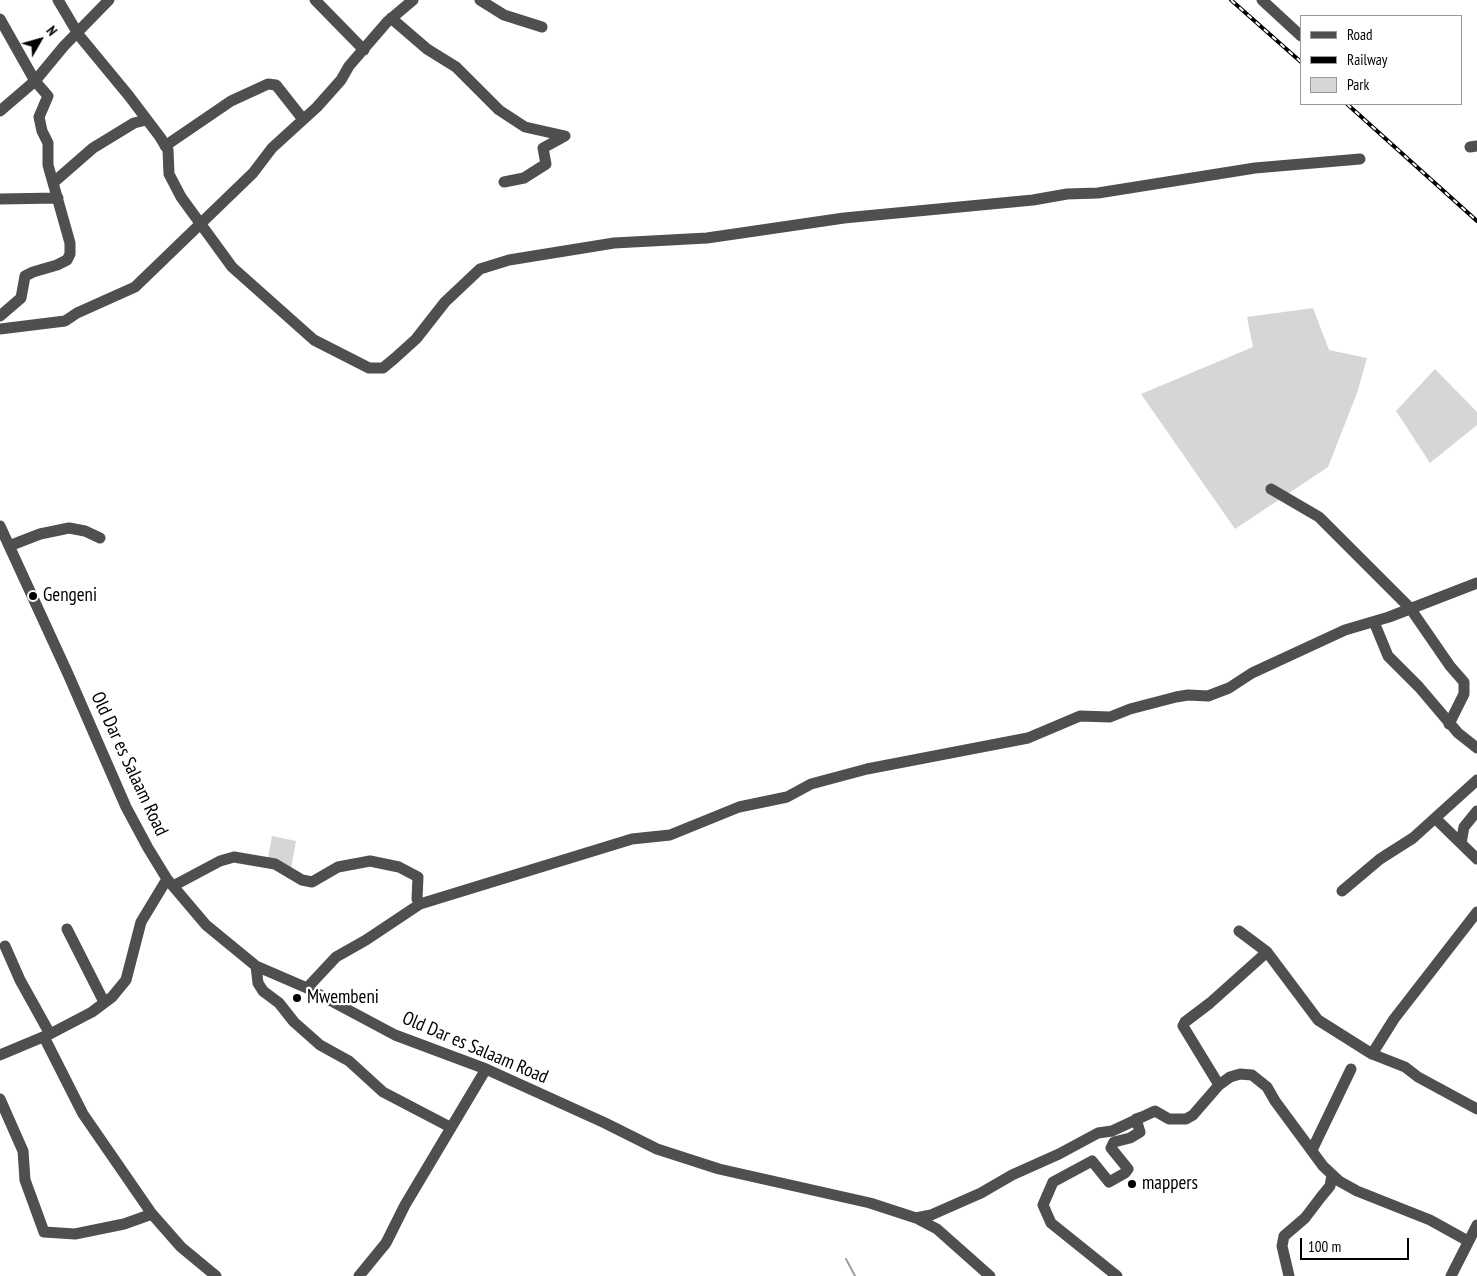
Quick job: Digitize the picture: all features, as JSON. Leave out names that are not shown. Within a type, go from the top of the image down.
[{"type":"street","points":[[58,0],[77,32],[165,146],[170,159],[168,174],[180,197],[232,267],[314,340],[369,368],[383,368],[416,339],[446,302],[480,269],[509,260],[614,243],[707,238],[844,218],[1098,192],[1255,168],[1360,158]]},
{"type":"street","points":[[0,111],[35,81],[77,32],[109,0]]},
{"type":"street","points":[[315,0],[364,50]]},
{"type":"street","points":[[0,329],[65,322],[76,313],[135,287],[200,222],[253,173],[272,148],[302,118],[317,107],[392,18],[412,0]]},
{"type":"street","points":[[480,0],[504,16],[542,27]]},
{"type":"street","points":[[1262,0],[1300,35]]},
{"type":"street","points":[[392,18],[427,49],[456,67],[499,110],[525,127],[565,136],[543,148],[546,164],[524,178],[504,182]]},
{"type":"street","points":[[0,19],[35,81],[48,96],[39,117],[42,131],[48,143],[48,165],[58,198],[70,254],[67,260],[57,265],[25,276],[21,298],[0,316]]},
{"type":"street","points":[[165,146],[230,101],[268,84],[276,84],[302,118]]},
{"type":"street","points":[[54,182],[93,148],[134,123],[146,120]]},
{"type":"street","points":[[0,199],[58,198]]},
{"type":"street","points":[[1271,490],[1319,517],[1410,608],[1450,666],[1464,682],[1464,694],[1449,724]]},
{"type":"street","name":"Old Dar es Salaam Road","points":[[0,526],[126,807],[170,883],[206,925],[256,966],[307,988],[395,1035],[486,1069],[606,1123],[657,1150],[719,1169],[870,1203],[916,1218],[937,1229],[990,1276]]},
{"type":"street","points":[[9,546],[40,534],[69,528],[85,531],[100,538]]},
{"type":"street","points":[[307,988],[336,957],[366,940],[420,904],[632,839],[670,835],[739,807],[787,797],[811,784],[867,769],[1028,738],[1080,716],[1110,717],[1130,709],[1188,695],[1208,696],[1229,688],[1252,673],[1345,630],[1374,622],[1477,584]]},
{"type":"street","points":[[1374,622],[1388,656],[1419,687],[1449,724],[1477,748]]},
{"type":"street","points":[[1342,891],[1362,872],[1413,838],[1476,783]]},
{"type":"street","points":[[1460,842],[1464,827],[1477,811]]},
{"type":"street","points":[[1436,819],[1477,859]]},
{"type":"street","points":[[0,1056],[92,1012],[104,1002],[126,980],[141,922],[170,883],[220,861],[234,858],[254,859],[275,864],[302,880],[312,882],[338,867],[370,861],[400,867],[418,877],[417,899],[420,904]]},
{"type":"street","points":[[1372,1054],[1394,1019],[1476,914]]},
{"type":"street","points":[[67,929],[104,1002]]},
{"type":"street","points":[[1239,932],[1267,952],[1318,1020],[1372,1054],[1405,1068],[1477,1109]]},
{"type":"street","points":[[5,946],[83,1114],[152,1214],[181,1247],[216,1276]]},
{"type":"street","points":[[1219,1085],[1183,1026],[1185,1022],[1267,952]]},
{"type":"street","points":[[256,966],[258,983],[263,991],[281,1005],[294,1022],[320,1045],[349,1060],[383,1092],[450,1127]]},
{"type":"street","points":[[359,1276],[386,1243],[450,1127],[486,1069]]},
{"type":"street","points":[[1312,1150],[1351,1069]]},
{"type":"street","points":[[916,1218],[930,1215],[981,1193],[1012,1175],[1060,1154],[1098,1134],[1136,1119],[1156,1112],[1170,1119],[1186,1119],[1193,1115],[1219,1085],[1240,1074],[1252,1075],[1267,1087],[1275,1101],[1332,1175],[1357,1191],[1430,1220],[1468,1241]]},
{"type":"street","points":[[0,1099],[22,1151],[25,1180],[44,1232],[75,1234],[124,1224],[152,1214]]},
{"type":"street","points":[[1117,1276],[1051,1223],[1043,1205],[1053,1182],[1092,1161],[1109,1182],[1126,1173],[1128,1168],[1111,1148],[1114,1142],[1130,1138],[1140,1132],[1136,1119]]},
{"type":"street","points":[[1289,1276],[1282,1246],[1284,1236],[1305,1218],[1330,1186],[1332,1175]]},
{"type":"street","points":[[1451,1276],[1477,1225]]},
{"type":"green space","points":[[1313,308],[1329,350],[1367,358],[1357,393],[1328,467],[1235,529],[1141,394],[1253,347],[1247,317]]},
{"type":"green space","points":[[1435,369],[1477,412],[1477,425],[1430,463],[1396,411]]},
{"type":"green space","points":[[272,836],[296,841],[291,869],[268,858]]},
{"type":"waterway","points":[[846,1259],[855,1276]]},
{"type":"railway","points":[[1231,0],[1300,61]]},
{"type":"railway","points":[[1348,105],[1477,221]]},
{"type":"place","name":"Gengeni","points":[[33,596]]},
{"type":"place","name":"Mwembeni","points":[[297,998]]},
{"type":"place","name":"mappers","points":[[1132,1184]]}]
